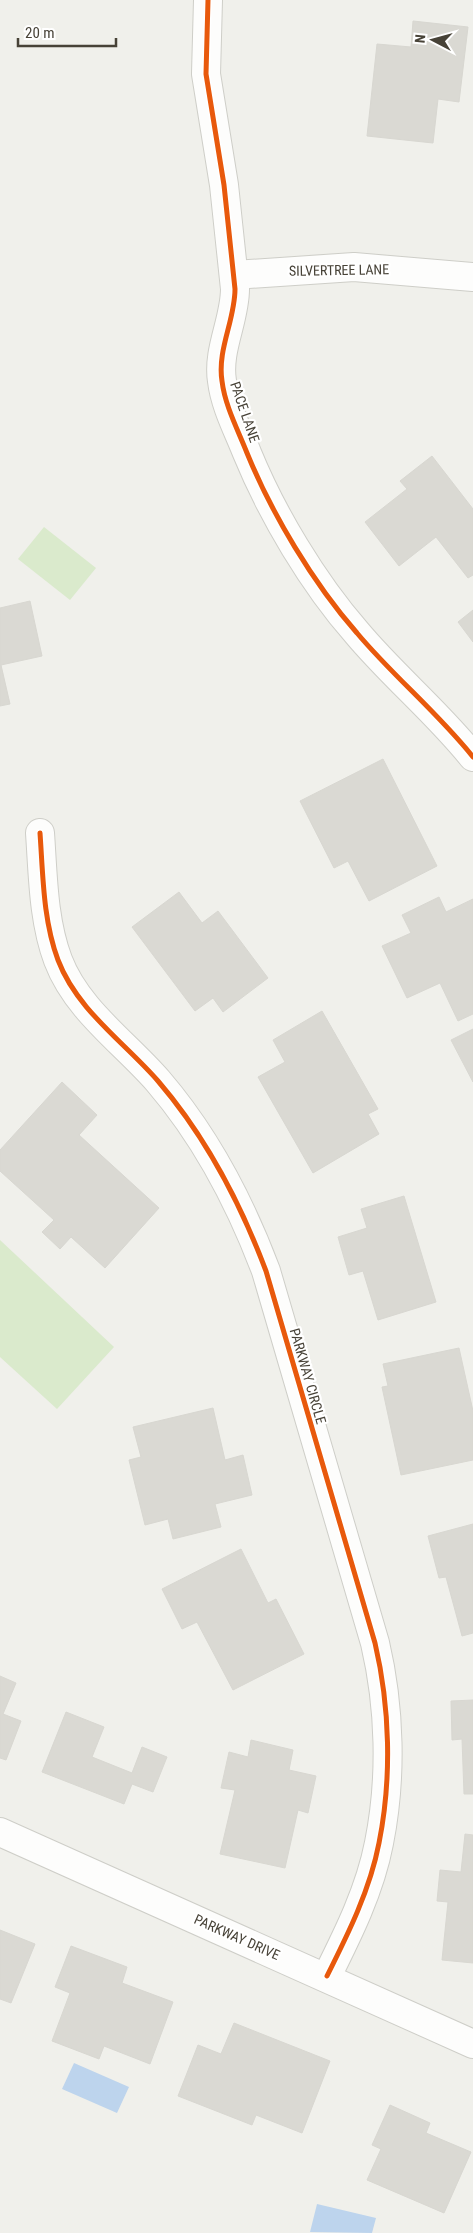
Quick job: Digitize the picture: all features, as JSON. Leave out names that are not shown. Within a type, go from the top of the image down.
[{"type":"street","name":"PACE LANE","points":[[208,0],[206,74],[221,162],[234,275],[235,306],[222,356],[222,382],[228,405],[257,478],[278,519],[341,614],[473,758]]},
{"type":"street","name":"SILVERTREE LANE","points":[[234,275],[354,267],[473,278]]},
{"type":"street","name":"PARKWAY CIRCLE","points":[[40,833],[44,896],[50,931],[58,960],[70,984],[84,1005],[132,1053],[184,1112],[208,1147],[231,1188],[250,1230],[266,1271],[375,1643],[384,1682],[387,1745],[386,1791],[380,1834],[350,1932],[327,1976]]},
{"type":"street","name":"PARKWAY DRIVE","points":[[0,1832],[327,1976],[473,2044]]},
{"type":"green space","points":[[44,527],[96,568],[70,600],[18,559]]},
{"type":"green space","points":[[0,1240],[114,1347],[57,1409],[0,1357]]},
{"type":"water","points":[[74,2063],[129,2087],[117,2113],[62,2089]]},
{"type":"water","points":[[317,2204],[376,2218],[372,2233],[310,2232]]},
{"type":"building","points":[[413,21],[468,27],[459,102],[438,99],[433,143],[367,136],[377,44],[411,47]]},
{"type":"building","points":[[432,456],[473,509],[473,575],[468,578],[436,537],[399,566],[365,522],[407,489],[400,481]]},
{"type":"building","points":[[30,601],[42,656],[1,665],[10,704],[0,706],[0,608]]},
{"type":"building","points":[[473,610],[473,642],[458,622]]},
{"type":"building","points":[[383,759],[437,866],[369,901],[348,861],[334,868],[300,801]]},
{"type":"building","points":[[179,892],[202,923],[218,911],[268,978],[223,1012],[213,998],[195,1011],[132,927]]},
{"type":"building","points":[[439,897],[446,912],[473,899],[473,1014],[458,1021],[440,983],[407,998],[382,946],[411,933],[402,915]]},
{"type":"building","points":[[322,1011],[378,1109],[368,1114],[379,1134],[313,1173],[258,1077],[285,1062],[273,1040]]},
{"type":"building","points":[[473,1029],[473,1082],[451,1040]]},
{"type":"building","points":[[62,1082],[97,1115],[79,1135],[159,1208],[105,1268],[71,1237],[60,1249],[42,1232],[54,1220],[0,1171],[0,1150]]},
{"type":"building","points":[[404,1196],[436,1302],[378,1320],[363,1271],[349,1275],[338,1237],[367,1228],[361,1209]]},
{"type":"building","points":[[459,1348],[473,1411],[473,1460],[401,1475],[382,1387],[388,1386],[383,1364]]},
{"type":"building","points":[[213,1408],[225,1460],[243,1455],[252,1495],[215,1504],[221,1527],[173,1539],[168,1519],[145,1525],[129,1460],[141,1457],[133,1427]]},
{"type":"building","points":[[473,1524],[473,1633],[462,1636],[446,1577],[439,1578],[428,1536]]},
{"type":"building","points":[[241,1549],[268,1603],[276,1599],[304,1654],[233,1690],[197,1622],[182,1629],[162,1589]]},
{"type":"building","points":[[0,1676],[16,1683],[3,1714],[21,1721],[6,1760],[0,1758]]},
{"type":"building","points":[[473,1700],[473,1794],[464,1794],[462,1739],[452,1740],[451,1701]]},
{"type":"building","points":[[66,1712],[104,1727],[92,1757],[132,1773],[142,1747],[167,1757],[153,1792],[132,1784],[124,1804],[42,1772]]},
{"type":"building","points":[[251,1740],[293,1750],[289,1770],[316,1776],[308,1813],[298,1810],[285,1868],[220,1854],[235,1790],[221,1788],[229,1752],[248,1757]]},
{"type":"building","points":[[465,1834],[473,1835],[473,1963],[442,1960],[448,1902],[437,1901],[440,1870],[461,1872]]},
{"type":"building","points":[[0,1930],[35,1944],[11,2003],[0,1999]]},
{"type":"building","points":[[71,1946],[127,1967],[122,1983],[173,2002],[150,2064],[104,2046],[99,2059],[52,2041],[70,1993],[55,1987]]},
{"type":"building","points":[[234,2023],[330,2061],[302,2133],[256,2115],[252,2125],[178,2096],[198,2045],[221,2054]]},
{"type":"building","points":[[390,2105],[430,2123],[426,2133],[471,2152],[444,2213],[367,2180],[381,2149],[372,2145]]},
{"type":"cycle path","points":[[208,0],[206,74],[224,185],[235,289],[221,369],[229,409],[257,476],[281,524],[309,570],[371,649],[445,725],[473,757]]},
{"type":"cycle path","points":[[40,833],[44,897],[49,929],[58,960],[66,978],[89,1010],[158,1081],[192,1125],[221,1172],[256,1245],[266,1271],[375,1643],[384,1692],[388,1743],[383,1818],[375,1860],[364,1895],[327,1976]]}]
